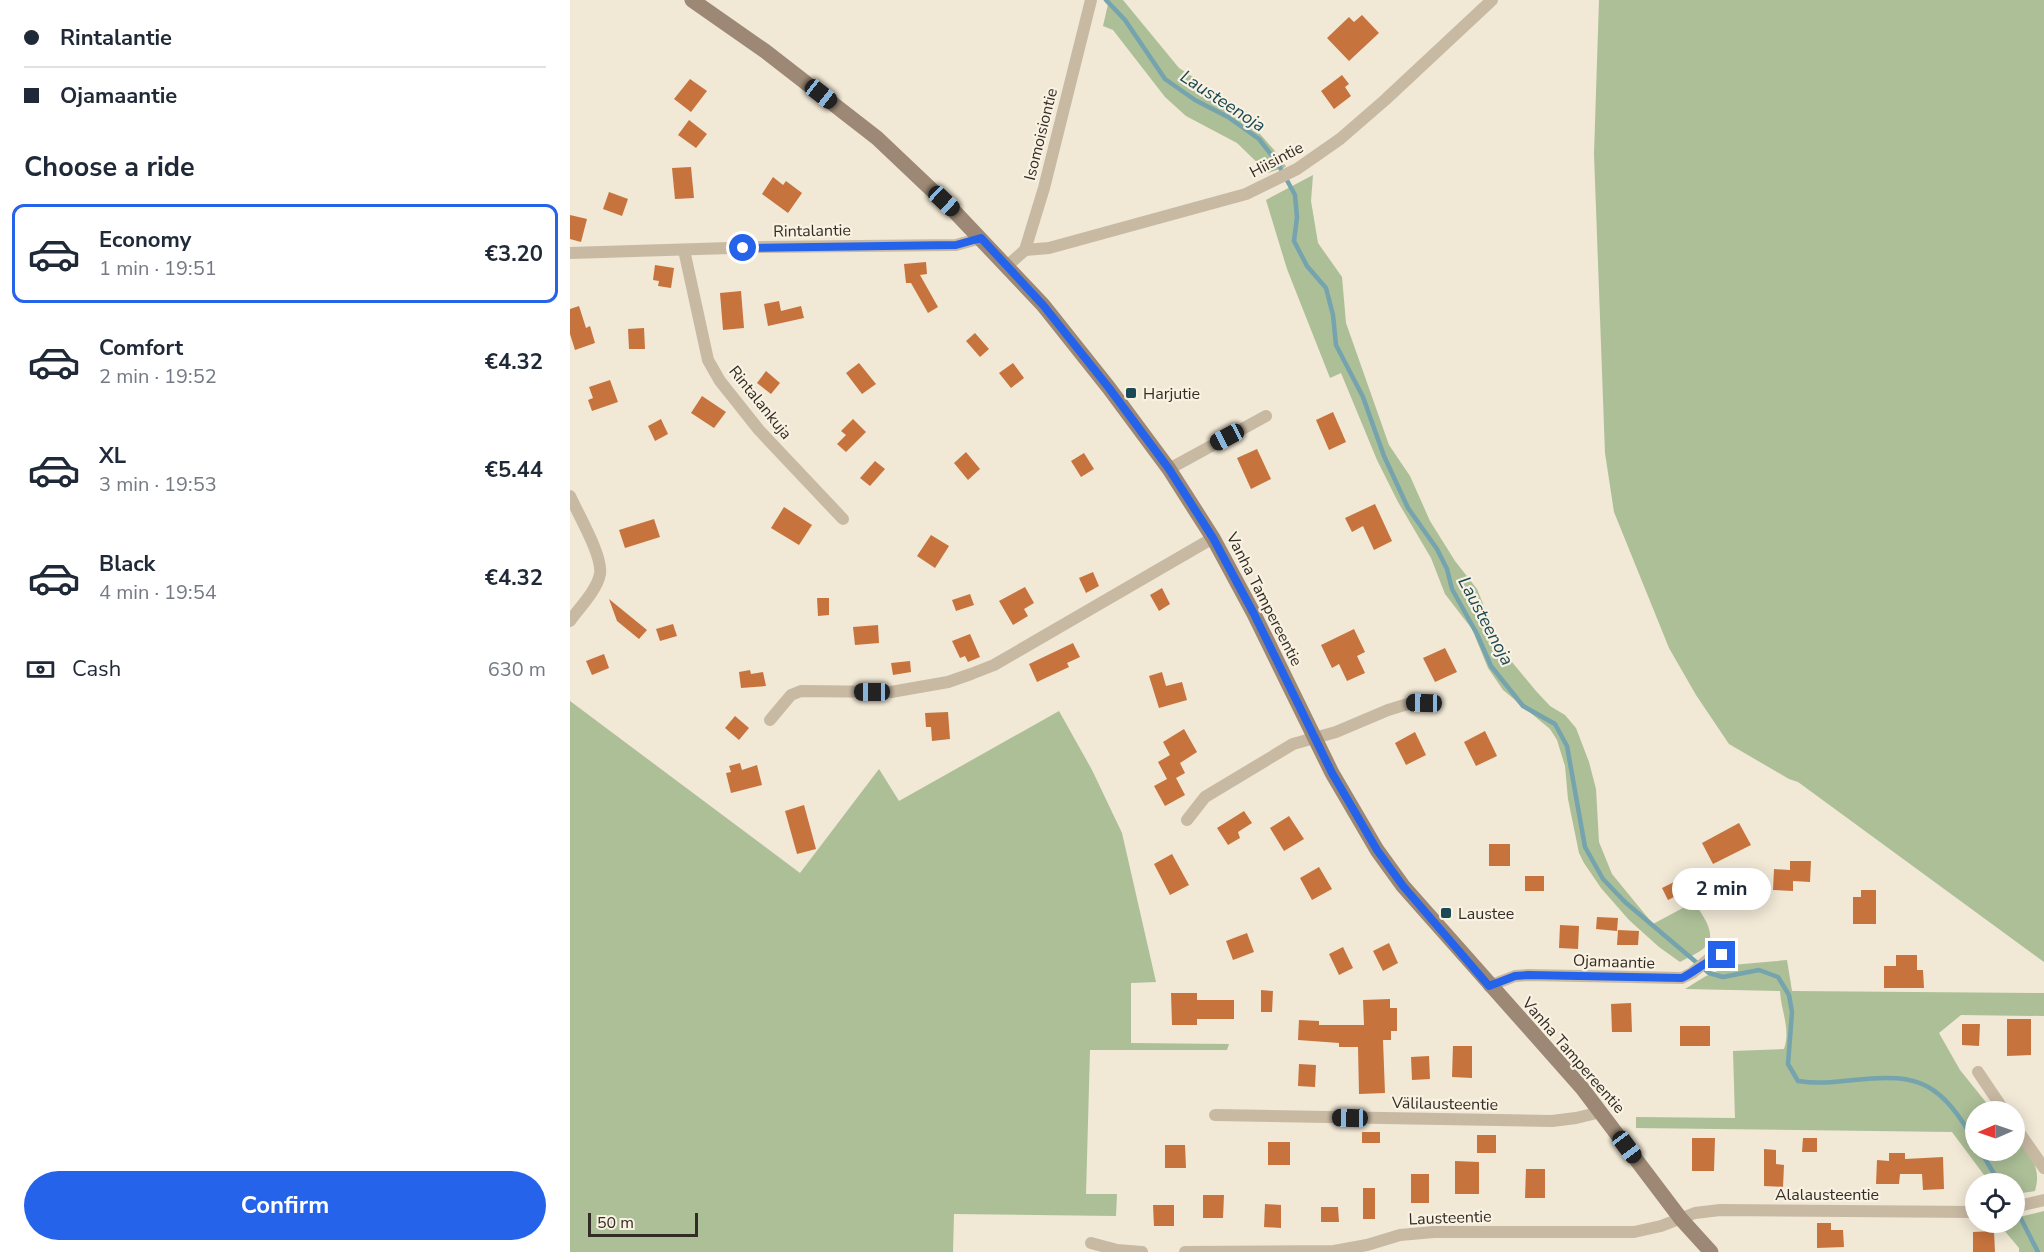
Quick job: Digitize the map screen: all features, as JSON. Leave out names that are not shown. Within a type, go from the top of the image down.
[{"type":"main road","name":"Vanha Tampereentie","points":[[692,0],[765,51],[877,138],[981,238],[1043,305],[1169,469],[1213,538],[1254,614],[1313,737],[1377,850],[1403,886],[1601,1112],[1681,1219],[1711,1252]]},
{"type":"street","name":"Isomoisiontie","points":[[1025,250],[1044,188],[1091,0]]},
{"type":"street","name":"Hiisintie","points":[[1025,250],[1050,248],[1246,194],[1292,172],[1325,150],[1362,120],[1492,0]]},
{"type":"street","name":"Rintalantie","points":[[570,253],[956,245],[981,238]]},
{"type":"street","name":"Rintalankuja","points":[[684,250],[708,360],[720,381],[759,430],[843,519]]},
{"type":"street","points":[[1006,267],[1025,250]]},
{"type":"street","points":[[1169,469],[1266,416]]},
{"type":"street","points":[[570,496],[598,557],[600,574],[592,590],[570,621]]},
{"type":"street","points":[[770,720],[791,696],[801,691],[891,692],[948,682],[994,665],[1213,538]]},
{"type":"street","points":[[1186,820],[1205,797],[1293,744],[1336,732],[1388,710],[1411,703],[1424,703]]},
{"type":"street","name":"Ojamaantie","points":[[1489,986],[1515,976],[1528,975],[1682,978],[1709,959],[1732,951]]},
{"type":"street","points":[[1978,1071],[1998,1101]]},
{"type":"street","name":"Välilausteentie","points":[[1215,1115],[1552,1121],[1601,1112]]},
{"type":"street","points":[[2025,1141],[2044,1168]]},
{"type":"street","points":[[2025,1204],[2044,1200]]},
{"type":"street","name":"Alalausteentie","points":[[1681,1219],[1695,1213],[1720,1210],[1965,1212]]},
{"type":"street","name":"Lausteentie","points":[[1185,1252],[1334,1251],[1367,1245],[1400,1235],[1434,1232],[1634,1232],[1681,1219]]},
{"type":"street","points":[[1091,1244],[1117,1250],[1142,1252]]},
{"type":"green space","points":[[1109,0],[1123,0],[1179,68],[1256,118],[1254,127],[1286,167],[1268,173],[1237,143],[1186,116],[1165,97],[1113,30],[1103,26]]},
{"type":"green space","points":[[1599,0],[2044,0],[2044,962],[1798,782],[1729,744],[1696,695],[1669,648],[1614,512],[1605,453],[1594,154]]},
{"type":"green space","points":[[1313,175],[1311,201],[1318,243],[1342,277],[1346,323],[1389,445],[1410,476],[1430,521],[1455,561],[1477,589],[1502,650],[1550,706],[1565,715],[1576,728],[1596,789],[1599,842],[1612,874],[1653,924],[1694,902],[1704,918],[1709,930],[1709,941],[1701,951],[1680,962],[1629,920],[1601,888],[1584,863],[1579,853],[1568,799],[1565,766],[1557,740],[1550,729],[1503,690],[1488,668],[1472,629],[1445,594],[1431,558],[1398,502],[1377,460],[1341,373],[1330,378],[1287,269],[1266,200]]},
{"type":"green space","points":[[570,701],[800,873],[879,769],[899,801],[1059,711],[1092,770],[1122,833],[1156,982],[1131,983],[1131,1043],[1229,1044],[1227,1050],[1090,1050],[1086,1194],[1117,1194],[1116,1216],[954,1214],[953,1252],[570,1252]]},
{"type":"green space","points":[[1787,960],[1792,991],[2044,993],[2044,1016],[1961,1015],[1939,1033],[1960,1070],[1985,1101],[1965,1101],[1965,1149],[1952,1132],[1636,1128],[1636,1117],[1735,1118],[1733,1051],[1784,1049],[1786,1027],[1780,991],[1685,989],[1706,976],[1732,965]]},
{"type":"green space","points":[[2025,1150],[2036,1168],[2035,1191],[2025,1192],[2025,1173],[1983,1173],[1974,1161],[2025,1161]]},
{"type":"green space","points":[[2044,1211],[2044,1252],[2019,1252],[2019,1248],[2006,1233],[2025,1233],[2025,1216]]},
{"type":"building","points":[[1362,15],[1379,33],[1349,61],[1327,38],[1349,17],[1354,22]]},
{"type":"building","points":[[1342,75],[1349,84],[1345,87],[1351,96],[1334,109],[1321,91]]},
{"type":"building","points":[[690,79],[707,91],[691,112],[674,99]]},
{"type":"building","points":[[689,120],[707,134],[696,148],[678,135]]},
{"type":"building","points":[[691,167],[694,198],[675,199],[672,168]]},
{"type":"building","points":[[773,177],[783,185],[786,181],[802,193],[788,213],[762,194]]},
{"type":"building","points":[[609,192],[628,199],[622,216],[603,209]]},
{"type":"building","points":[[570,215],[587,219],[581,242],[570,239]]},
{"type":"building","points":[[926,262],[927,274],[920,275],[938,307],[928,313],[911,283],[906,283],[904,264]]},
{"type":"building","points":[[655,265],[674,268],[671,288],[658,286],[659,281],[653,280]]},
{"type":"building","points":[[741,291],[744,328],[723,330],[720,293]]},
{"type":"building","points":[[779,301],[781,311],[801,306],[804,318],[768,326],[764,304]]},
{"type":"building","points":[[579,306],[586,328],[590,326],[595,343],[575,350],[570,334],[570,309]]},
{"type":"building","points":[[644,328],[645,349],[629,349],[628,329]]},
{"type":"building","points":[[975,333],[989,349],[980,357],[966,341]]},
{"type":"building","points":[[859,363],[876,384],[862,394],[846,373]]},
{"type":"building","points":[[1013,363],[1024,378],[1011,388],[999,373]]},
{"type":"building","points":[[766,371],[780,383],[771,394],[757,383]]},
{"type":"building","points":[[610,380],[618,402],[592,411],[588,400],[593,398],[589,387]]},
{"type":"building","points":[[702,396],[726,412],[714,428],[691,413]]},
{"type":"building","points":[[1333,412],[1346,442],[1329,450],[1316,420]]},
{"type":"building","points":[[661,419],[668,434],[655,441],[648,426]]},
{"type":"building","points":[[853,419],[866,432],[846,452],[837,444],[846,435],[841,431]]},
{"type":"building","points":[[1257,449],[1271,479],[1251,489],[1237,458]]},
{"type":"building","points":[[966,452],[980,469],[968,480],[954,463]]},
{"type":"building","points":[[1084,453],[1094,469],[1081,477],[1071,461]]},
{"type":"building","points":[[875,461],[885,469],[870,486],[860,478]]},
{"type":"building","points":[[1375,504],[1392,541],[1374,550],[1363,526],[1352,532],[1345,518]]},
{"type":"building","points":[[784,507],[812,525],[799,545],[771,528]]},
{"type":"building","points":[[654,519],[660,537],[625,548],[619,530]]},
{"type":"building","points":[[931,535],[949,546],[935,568],[917,556]]},
{"type":"building","points":[[1093,572],[1099,586],[1086,593],[1079,578]]},
{"type":"building","points":[[1025,587],[1034,603],[1024,609],[1028,616],[1013,625],[999,601]]},
{"type":"building","points":[[1162,588],[1170,604],[1159,611],[1150,595]]},
{"type":"building","points":[[970,594],[974,605],[956,611],[952,600]]},
{"type":"building","points":[[817,598],[829,598],[829,615],[818,616]]},
{"type":"building","points":[[609,599],[647,630],[639,639],[617,621]]},
{"type":"building","points":[[673,624],[677,636],[660,641],[656,629]]},
{"type":"building","points":[[878,625],[879,643],[855,645],[853,627]]},
{"type":"building","points":[[1354,629],[1365,652],[1357,656],[1365,673],[1347,681],[1339,664],[1332,668],[1321,645]]},
{"type":"building","points":[[970,634],[980,657],[968,662],[965,656],[960,658],[952,641]]},
{"type":"building","points":[[1073,643],[1080,657],[1067,663],[1069,667],[1037,682],[1029,664]]},
{"type":"building","points":[[1445,648],[1457,672],[1435,682],[1423,658]]},
{"type":"building","points":[[604,654],[609,668],[592,675],[586,661]]},
{"type":"building","points":[[910,661],[911,672],[893,675],[891,663]]},
{"type":"building","points":[[750,670],[751,674],[763,672],[766,686],[741,688],[739,672]]},
{"type":"building","points":[[1162,672],[1166,686],[1182,682],[1187,700],[1159,708],[1149,676]]},
{"type":"building","points":[[948,712],[950,739],[932,741],[931,727],[926,727],[925,713]]},
{"type":"building","points":[[735,716],[749,728],[739,740],[725,728]]},
{"type":"building","points":[[1184,729],[1197,752],[1180,763],[1185,773],[1176,778],[1185,795],[1165,806],[1154,786],[1167,779],[1158,762],[1170,755],[1163,742]]},
{"type":"building","points":[[1485,731],[1497,756],[1476,766],[1464,742]]},
{"type":"building","points":[[1415,732],[1426,755],[1406,765],[1395,743]]},
{"type":"building","points":[[740,763],[742,770],[757,765],[762,785],[731,793],[726,773],[731,772],[729,766]]},
{"type":"building","points":[[804,805],[816,849],[797,854],[785,811]]},
{"type":"building","points":[[1244,811],[1252,823],[1238,832],[1240,838],[1228,845],[1217,828]]},
{"type":"building","points":[[1289,816],[1304,839],[1284,851],[1270,828]]},
{"type":"building","points":[[1739,823],[1751,845],[1713,864],[1702,843]]},
{"type":"building","points":[[1489,844],[1510,844],[1510,866],[1489,866]]},
{"type":"building","points":[[1172,854],[1189,885],[1170,895],[1154,864]]},
{"type":"building","points":[[1790,861],[1811,861],[1810,882],[1793,881],[1793,891],[1773,890],[1774,869],[1790,870]]},
{"type":"building","points":[[1319,867],[1332,889],[1312,900],[1300,878]]},
{"type":"building","points":[[1525,876],[1544,876],[1544,891],[1525,891]]},
{"type":"building","points":[[1678,880],[1684,892],[1668,900],[1662,888]]},
{"type":"building","points":[[1861,890],[1876,890],[1876,924],[1853,924],[1853,897],[1861,897]]},
{"type":"building","points":[[1597,917],[1618,918],[1617,931],[1596,929]]},
{"type":"building","points":[[1560,925],[1579,926],[1578,949],[1559,948]]},
{"type":"building","points":[[1618,930],[1639,931],[1638,945],[1617,945]]},
{"type":"building","points":[[1247,933],[1254,952],[1233,960],[1226,941]]},
{"type":"building","points":[[1389,943],[1398,963],[1383,971],[1373,951]]},
{"type":"building","points":[[1343,947],[1353,968],[1339,975],[1329,954]]},
{"type":"building","points":[[1896,955],[1917,955],[1917,970],[1923,970],[1924,988],[1884,988],[1884,966],[1896,966]]},
{"type":"building","points":[[1261,990],[1273,991],[1272,1012],[1261,1012]]},
{"type":"building","points":[[1171,993],[1197,993],[1197,1000],[1234,1000],[1234,1019],[1197,1019],[1197,1025],[1172,1025]]},
{"type":"building","points":[[1390,999],[1390,1008],[1397,1008],[1397,1031],[1391,1031],[1391,1040],[1383,1040],[1385,1093],[1359,1094],[1358,1047],[1339,1047],[1339,1043],[1298,1040],[1299,1020],[1319,1021],[1319,1025],[1364,1025],[1363,1000]]},
{"type":"building","points":[[1631,1003],[1632,1032],[1612,1032],[1611,1004]]},
{"type":"building","points":[[2007,1019],[2031,1019],[2031,1055],[2007,1056]]},
{"type":"building","points":[[1962,1024],[1980,1024],[1979,1046],[1962,1045]]},
{"type":"building","points":[[1680,1026],[1710,1026],[1710,1046],[1680,1046]]},
{"type":"building","points":[[1453,1046],[1472,1046],[1472,1078],[1452,1077]]},
{"type":"building","points":[[1429,1056],[1430,1079],[1412,1080],[1411,1057]]},
{"type":"building","points":[[1299,1064],[1316,1065],[1315,1087],[1298,1086]]},
{"type":"building","points":[[1362,1132],[1380,1132],[1380,1143],[1362,1143]]},
{"type":"building","points":[[1477,1135],[1496,1135],[1496,1153],[1477,1153]]},
{"type":"building","points":[[1692,1138],[1715,1138],[1714,1171],[1692,1171]]},
{"type":"building","points":[[1803,1138],[1817,1138],[1817,1152],[1802,1152]]},
{"type":"building","points":[[1268,1142],[1290,1142],[1290,1165],[1268,1165]]},
{"type":"building","points":[[1165,1145],[1185,1145],[1186,1168],[1165,1168]]},
{"type":"building","points":[[1764,1149],[1776,1150],[1776,1164],[1784,1165],[1783,1187],[1764,1186]]},
{"type":"building","points":[[1889,1153],[1905,1153],[1905,1159],[1943,1157],[1944,1189],[1923,1190],[1922,1174],[1900,1174],[1899,1184],[1876,1184],[1877,1160],[1889,1161]]},
{"type":"building","points":[[1455,1161],[1479,1162],[1479,1194],[1455,1194]]},
{"type":"building","points":[[1526,1169],[1545,1169],[1545,1198],[1525,1198]]},
{"type":"building","points":[[1411,1174],[1429,1174],[1429,1203],[1411,1203]]},
{"type":"building","points":[[1363,1188],[1375,1188],[1375,1219],[1363,1219]]},
{"type":"building","points":[[1203,1195],[1224,1195],[1223,1218],[1203,1218]]},
{"type":"building","points":[[1265,1204],[1281,1205],[1281,1228],[1264,1227]]},
{"type":"building","points":[[1153,1205],[1174,1205],[1174,1226],[1154,1226]]},
{"type":"building","points":[[1321,1207],[1338,1207],[1339,1222],[1321,1222]]},
{"type":"building","points":[[1817,1223],[1831,1223],[1831,1230],[1843,1230],[1844,1247],[1817,1248]]},
{"type":"building","points":[[1973,1233],[1994,1233],[1995,1252],[1973,1252]]},
{"type":"waterway","name":"Lausteenoja","points":[[1106,0],[1125,20],[1165,79],[1195,100],[1228,117],[1259,139],[1277,162],[1295,195],[1297,217],[1294,241],[1307,266],[1326,288],[1333,315],[1336,345],[1363,397],[1384,456],[1408,508],[1437,549],[1447,569],[1452,589],[1477,634],[1491,666],[1523,706],[1555,724],[1567,746],[1585,847],[1603,879],[1625,902],[1709,973],[1723,977],[1759,970],[1778,977],[1789,995],[1792,1012],[1788,1064],[1798,1081],[1826,1082],[1878,1078],[1914,1081],[1940,1095],[1965,1125]]},
{"type":"waterway","name":"Lausteenoja","points":[[1986,1161],[1994,1173]]},
{"type":"waterway","name":"Lausteenoja","points":[[2025,1227],[2038,1252]]},
{"type":"place","name":"Harjutie","points":[[1131,393]]},
{"type":"place","name":"Laustee","points":[[1446,913]]},
{"type":"route","points":[[743,248],[956,245],[981,238],[1043,305],[1169,469],[1213,538],[1254,614],[1313,737],[1377,850],[1403,886],[1489,986],[1515,976],[1528,975],[1682,978],[1709,959],[1722,955]]}]
